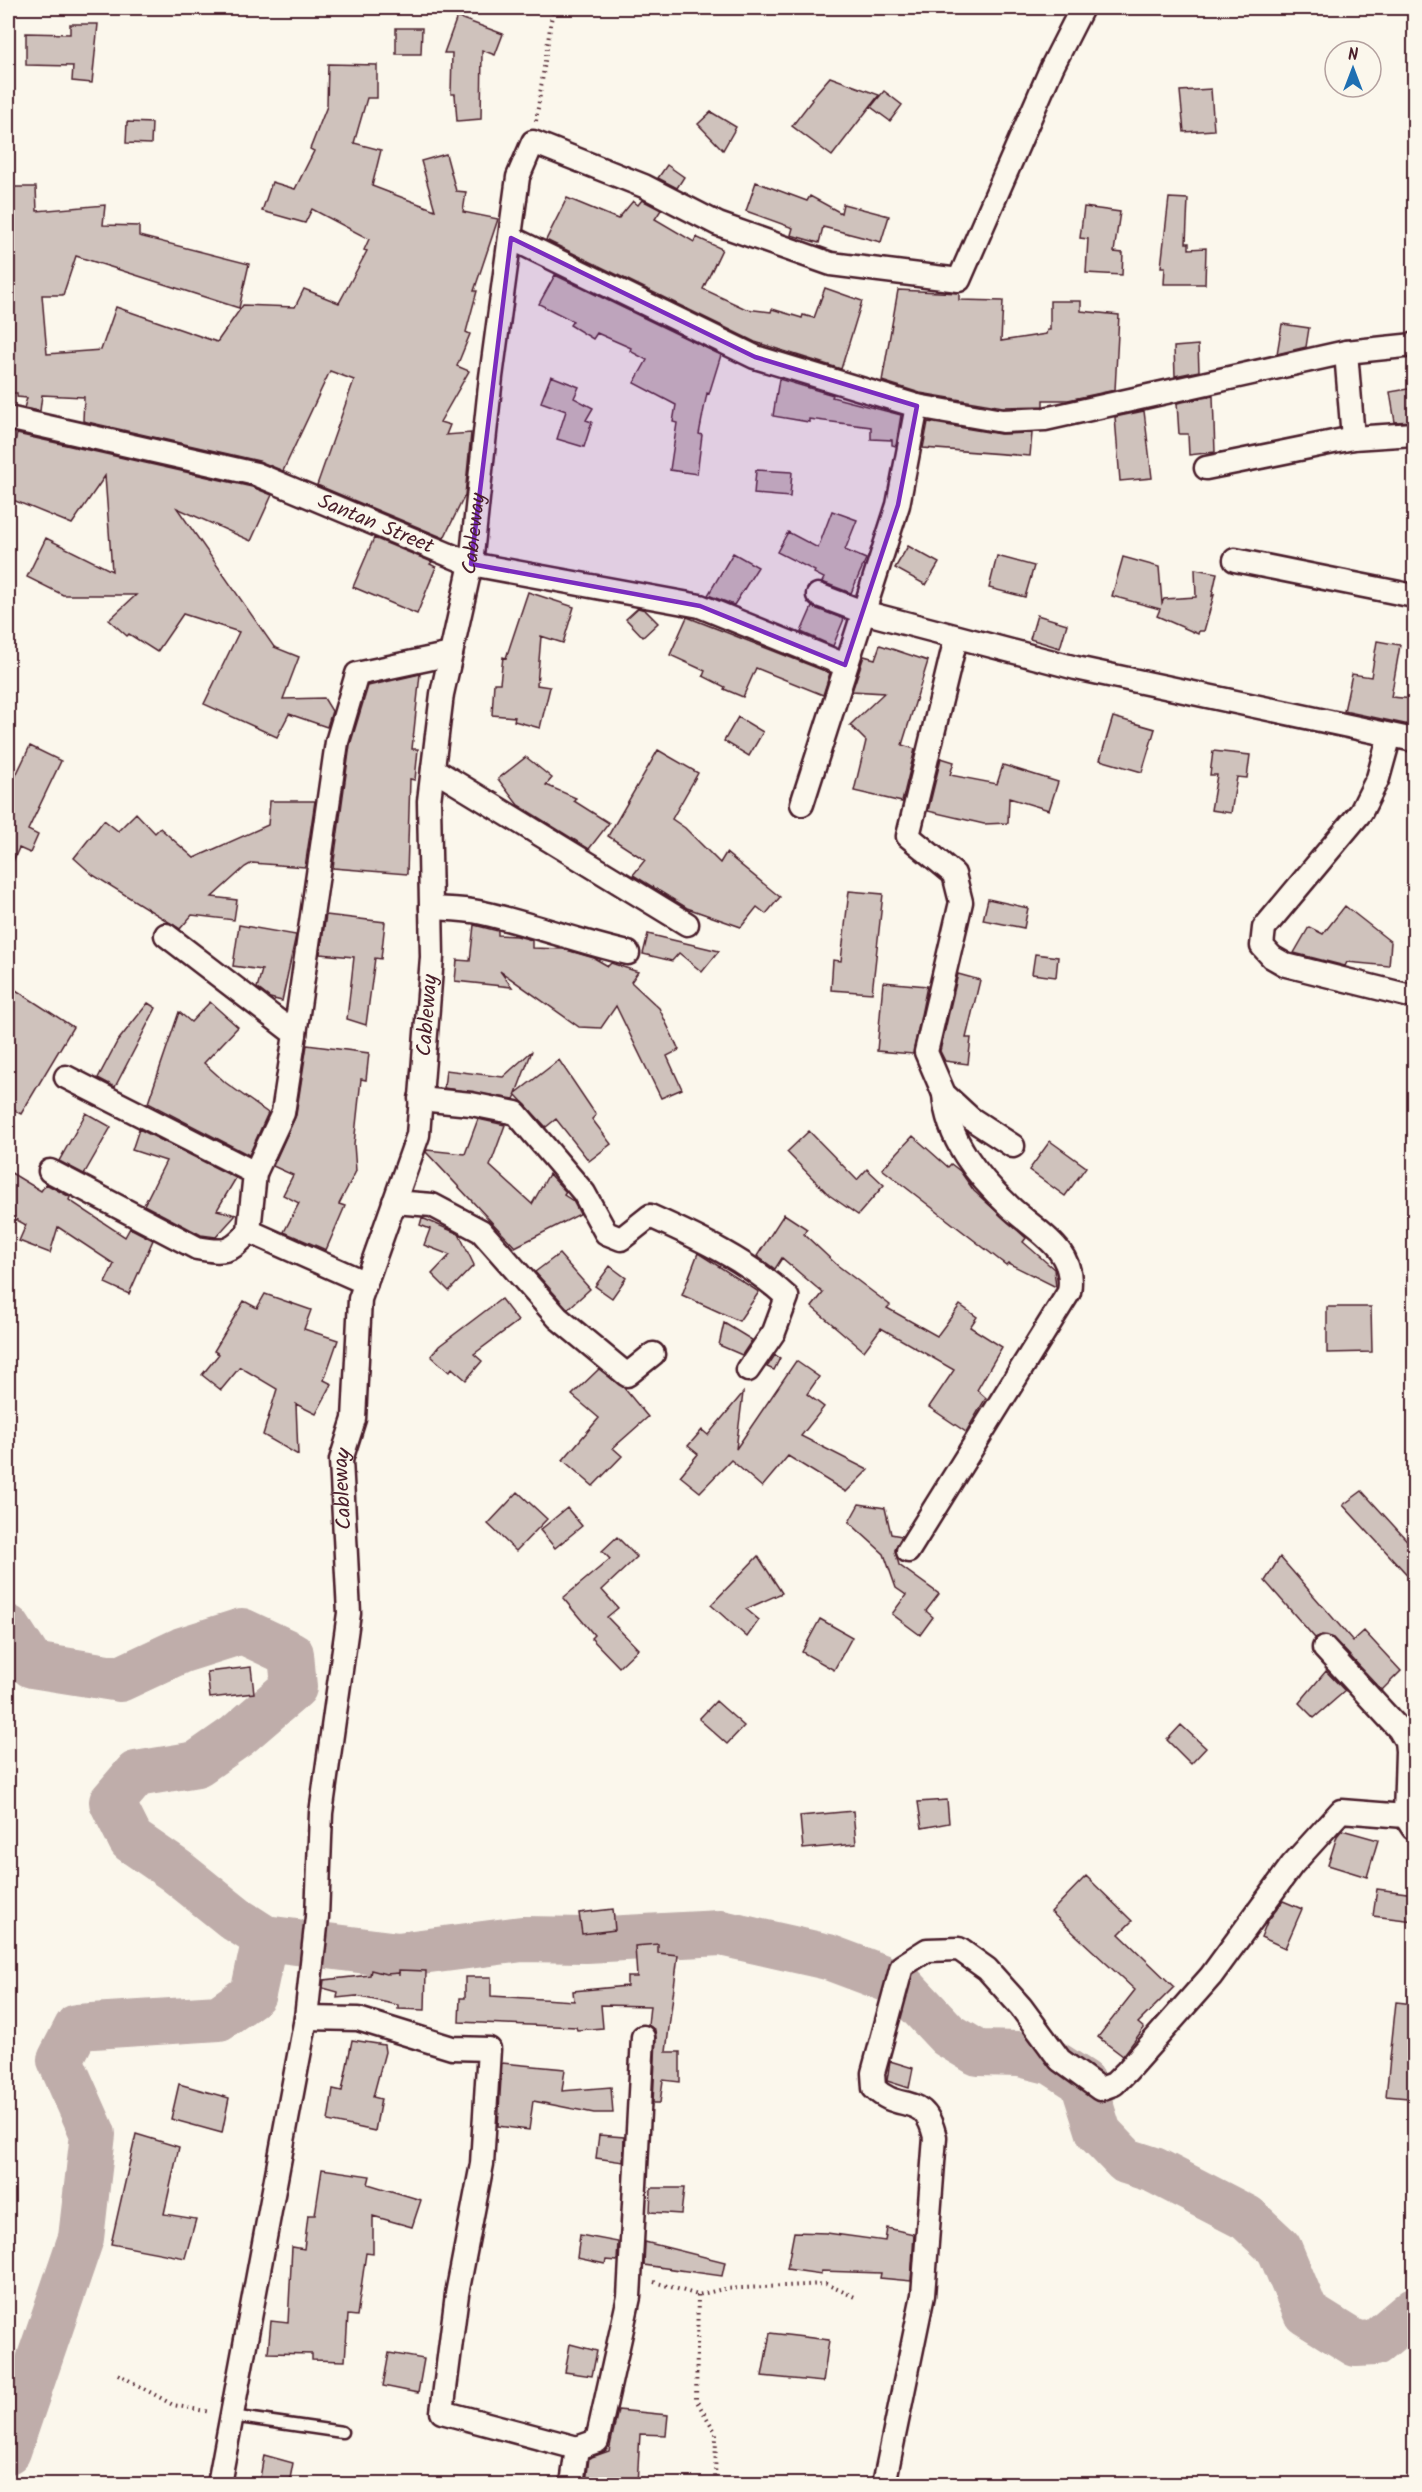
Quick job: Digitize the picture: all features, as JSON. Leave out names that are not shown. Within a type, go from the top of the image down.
[{"type":"street","points":[[533,142],[644,186],[718,224],[831,264],[958,280],[978,242],[1052,67],[1082,8]]},
{"type":"street","name":"Cableway","points":[[219,2484],[306,2018],[317,1917],[321,1813],[349,1613],[341,1460],[354,1419],[360,1299],[418,1135],[432,957],[429,801],[442,694],[471,564],[491,377],[518,177],[533,142]]},
{"type":"street","points":[[511,238],[755,357],[917,406],[1002,421],[1045,419],[1346,352],[1414,345]]},
{"type":"street","points":[[1346,352],[1353,438]]},
{"type":"street","points":[[802,804],[898,505],[917,406]]},
{"type":"street","name":"Santan Street","points":[[8,418],[256,474],[471,564],[700,606],[845,665]]},
{"type":"street","points":[[1206,468],[1353,438],[1414,434]]},
{"type":"street","points":[[1235,560],[1414,596]]},
{"type":"street","points":[[818,595],[863,612],[956,638],[1174,690],[1322,718],[1414,740]]},
{"type":"street","points":[[908,1551],[1071,1286],[1064,1257],[1054,1242],[1010,1207],[964,1153],[949,1124],[944,1094],[926,1052],[961,902],[954,874],[908,836],[956,638]]},
{"type":"street","points":[[50,1171],[197,1248],[220,1252],[237,1247],[249,1231],[255,1173],[283,1113],[337,742],[357,674],[451,654]]},
{"type":"street","points":[[1390,735],[1378,778],[1361,812],[1264,928],[1262,946],[1272,957],[1286,966],[1414,997]]},
{"type":"street","points":[[433,769],[687,924]]},
{"type":"street","points":[[431,908],[480,912],[537,927],[572,940],[628,953]]},
{"type":"street","points":[[165,935],[295,1034]]},
{"type":"street","points":[[66,1077],[255,1173]]},
{"type":"street","points":[[944,1094],[970,1118],[1012,1146]]},
{"type":"street","points":[[420,1099],[471,1104],[516,1113],[584,1193],[606,1233],[621,1239],[650,1216],[704,1240],[768,1279],[788,1297],[774,1332],[748,1370]]},
{"type":"street","points":[[394,1202],[432,1204],[481,1231],[558,1318],[627,1375],[653,1354]]},
{"type":"street","points":[[249,1231],[366,1283]]},
{"type":"street","points":[[884,2484],[923,2295],[935,2136],[931,2118],[921,2108],[883,2097],[874,2088],[873,2073],[902,1966],[927,1950],[958,1949],[994,1977],[1021,2007],[1060,2060],[1100,2089],[1114,2084],[1203,1985],[1292,1866],[1341,1811],[1410,1822],[1406,1741],[1399,1729],[1324,1648]]},
{"type":"street","points":[[306,2018],[358,2019],[452,2048],[489,2049],[482,2164],[457,2294],[442,2412],[577,2448],[597,2441],[629,2297],[643,2037]]},
{"type":"street","points":[[572,2484],[577,2448]]},
{"type":"lane","points":[[231,2416],[342,2432]]},
{"type":"path","points":[[533,142],[553,8]]},
{"type":"path","points":[[631,2274],[698,2295],[723,2289],[826,2284],[857,2298]]},
{"type":"path","points":[[698,2295],[696,2400],[716,2433],[715,2484]]},
{"type":"path","points":[[118,2374],[172,2404],[231,2416]]},
{"type":"highlighted area","points":[[511,238],[755,357],[917,406],[898,505],[845,665],[700,606],[471,564]]},
{"type":"building","points":[[457,17],[503,34],[495,55],[482,50],[481,119],[457,121],[455,94],[451,94],[452,53],[444,53]]},
{"type":"building","points":[[70,24],[98,24],[92,83],[72,81],[73,66],[26,65],[26,33],[70,34]]},
{"type":"building","points":[[396,28],[422,28],[421,54],[396,54]]},
{"type":"building","points":[[328,64],[377,65],[377,98],[367,98],[354,143],[381,150],[372,186],[435,210],[421,161],[446,154],[456,191],[466,192],[463,212],[498,219],[474,291],[477,291],[466,332],[470,334],[457,366],[469,371],[440,422],[450,425],[446,435],[471,433],[465,495],[444,538],[317,485],[354,380],[330,371],[283,471],[259,461],[83,421],[84,397],[42,395],[40,411],[24,408],[27,398],[17,397],[17,393],[8,393],[8,187],[36,187],[37,211],[105,205],[103,225],[139,226],[139,236],[249,264],[239,308],[76,256],[63,295],[42,295],[47,354],[101,350],[116,307],[217,342],[243,305],[295,307],[304,289],[339,303],[367,251],[364,250],[369,239],[312,209],[305,223],[262,211],[272,182],[295,189],[314,151],[310,149],[327,106]]},
{"type":"building","points":[[830,77],[879,95],[832,156],[792,126]]},
{"type":"building","points":[[1211,89],[1214,130],[1184,132],[1180,91]]},
{"type":"building","points":[[884,91],[902,105],[890,121],[871,107]]},
{"type":"building","points":[[711,112],[736,127],[723,150],[698,124]]},
{"type":"building","points":[[127,122],[152,123],[151,144],[126,143]]},
{"type":"building","points":[[667,165],[684,177],[677,188],[658,178]]},
{"type":"building","points":[[756,182],[807,201],[810,196],[841,213],[843,204],[889,216],[881,242],[823,227],[819,243],[791,235],[793,228],[746,211]]},
{"type":"building","points":[[567,198],[618,219],[633,201],[638,205],[642,200],[661,210],[655,219],[694,242],[696,237],[722,249],[703,289],[746,309],[771,312],[772,309],[802,318],[803,315],[814,318],[825,288],[862,301],[841,369],[755,342],[546,240]]},
{"type":"building","points":[[1169,198],[1188,199],[1186,243],[1189,243],[1189,249],[1206,248],[1205,284],[1164,284],[1165,267],[1161,267]]},
{"type":"building","points":[[1084,207],[1120,212],[1114,252],[1123,253],[1122,275],[1086,273],[1088,239],[1080,238]]},
{"type":"building","points":[[555,275],[721,355],[709,394],[707,393],[699,434],[702,435],[697,474],[670,470],[677,423],[673,422],[676,405],[634,383],[647,360],[630,351],[631,348],[597,333],[593,339],[570,325],[573,321],[539,304]]},
{"type":"building","points":[[898,290],[959,293],[959,300],[1003,301],[1001,341],[1046,334],[1047,330],[1050,330],[1050,301],[1081,301],[1081,311],[1119,315],[1115,390],[1068,400],[1043,400],[1043,406],[1003,407],[920,393],[882,381]]},
{"type":"building","points":[[1282,324],[1309,328],[1306,347],[1277,354]]},
{"type":"building","points":[[1198,345],[1199,371],[1175,376],[1174,347]]},
{"type":"building","points":[[551,376],[579,387],[574,398],[593,408],[586,420],[592,422],[584,447],[557,439],[566,411],[541,402]]},
{"type":"building","points":[[779,379],[833,395],[832,397],[901,415],[896,446],[892,445],[892,440],[871,439],[871,427],[809,419],[809,422],[773,416]]},
{"type":"building","points":[[1414,388],[1414,421],[1395,422],[1390,392]]},
{"type":"building","points":[[1213,396],[1215,452],[1189,455],[1188,434],[1179,434],[1177,403]]},
{"type":"building","points":[[1144,411],[1152,478],[1120,481],[1115,417]]},
{"type":"building","points":[[928,422],[1000,434],[1032,433],[1030,456],[923,448]]},
{"type":"building","points":[[17,434],[252,487],[272,495],[251,541],[177,508],[274,647],[299,657],[283,699],[324,698],[332,711],[327,727],[289,714],[277,737],[204,704],[239,632],[183,614],[157,652],[129,634],[127,636],[109,620],[136,595],[63,595],[27,577],[46,538],[112,571],[105,476],[72,524],[8,498],[8,469]]},
{"type":"building","points":[[756,470],[792,472],[790,497],[754,494]]},
{"type":"building","points":[[832,511],[857,520],[845,550],[866,559],[851,593],[822,582],[824,578],[814,573],[815,571],[777,552],[788,532],[818,548]]},
{"type":"building","points":[[374,538],[432,562],[430,564],[436,567],[417,614],[353,587]]},
{"type":"building","points":[[908,546],[939,563],[926,585],[895,568]]},
{"type":"building","points":[[733,553],[758,567],[734,605],[708,595]]},
{"type":"building","points":[[997,556],[1034,566],[1025,597],[989,588]]},
{"type":"building","points":[[1123,557],[1159,567],[1162,603],[1164,599],[1196,597],[1195,569],[1217,573],[1212,596],[1214,595],[1204,631],[1199,631],[1198,634],[1157,616],[1160,609],[1112,596]]},
{"type":"building","points":[[528,592],[574,607],[563,643],[541,636],[537,685],[550,687],[540,728],[514,721],[515,717],[492,715],[494,683],[500,683],[503,657],[506,658]]},
{"type":"building","points":[[812,607],[844,619],[833,646],[801,632]]},
{"type":"building","points":[[638,608],[645,610],[658,623],[643,637],[626,619]]},
{"type":"building","points":[[1037,615],[1067,624],[1060,648],[1030,639]]},
{"type":"building","points":[[687,617],[830,673],[823,695],[756,668],[743,697],[724,689],[725,687],[703,676],[705,671],[670,655]]},
{"type":"building","points":[[1377,641],[1400,645],[1391,697],[1414,699],[1414,726],[1344,711],[1352,674],[1371,677]]},
{"type":"building","points":[[880,645],[928,661],[902,745],[915,749],[902,802],[854,791],[866,741],[850,725],[884,693],[852,691],[864,656],[875,659]]},
{"type":"building","points":[[420,674],[412,749],[418,749],[415,780],[410,779],[407,874],[333,868],[350,745],[368,686]]},
{"type":"building","points":[[738,717],[763,732],[749,756],[724,741]]},
{"type":"building","points":[[1113,717],[1155,729],[1142,772],[1100,760]]},
{"type":"building","points":[[30,746],[61,761],[28,830],[38,835],[30,853],[19,848],[8,872],[8,792]]},
{"type":"building","points":[[658,750],[698,773],[672,819],[685,828],[720,863],[726,853],[780,897],[766,914],[757,907],[741,927],[687,908],[633,875],[645,860],[608,836]]},
{"type":"building","points":[[1213,751],[1250,755],[1247,778],[1237,777],[1231,813],[1211,810],[1217,775],[1210,775]]},
{"type":"building","points":[[526,757],[552,778],[546,785],[576,798],[574,801],[609,823],[589,849],[518,805],[498,779]]},
{"type":"building","points":[[941,758],[954,762],[950,775],[997,784],[1003,765],[1058,782],[1049,810],[1009,798],[1008,823],[984,824],[928,811]]},
{"type":"building","points":[[270,801],[315,801],[305,867],[252,863],[245,867],[212,897],[237,900],[234,920],[192,915],[180,929],[93,875],[74,858],[104,820],[118,831],[136,813],[155,833],[160,828],[194,858],[268,825]]},
{"type":"building","points":[[849,891],[883,894],[872,993],[831,990],[833,960],[841,961]]},
{"type":"building","points":[[988,899],[1028,908],[1024,928],[983,920]]},
{"type":"building","points":[[1345,906],[1391,942],[1389,966],[1347,962],[1345,966],[1294,953],[1309,927],[1323,934]]},
{"type":"building","points":[[326,915],[385,922],[381,959],[375,958],[366,1025],[347,1019],[354,957],[320,954]]},
{"type":"building","points":[[239,925],[296,935],[282,1001],[270,998],[257,988],[262,970],[233,966]]},
{"type":"building","points":[[474,925],[498,931],[498,935],[532,940],[532,948],[563,949],[594,958],[608,966],[611,963],[638,972],[631,982],[659,1008],[679,1050],[667,1056],[682,1089],[661,1098],[616,1006],[601,1028],[579,1027],[500,971],[512,987],[455,981],[457,960],[470,961]]},
{"type":"building","points":[[648,934],[719,951],[702,972],[679,953],[672,961],[643,954]]},
{"type":"building","points":[[1035,954],[1058,957],[1056,977],[1032,974]]},
{"type":"building","points":[[958,974],[980,980],[966,1038],[971,1038],[968,1064],[945,1061],[940,1051]]},
{"type":"building","points":[[883,982],[927,986],[913,1054],[877,1051]]},
{"type":"building","points":[[8,985],[73,1027],[21,1114],[8,1107]]},
{"type":"building","points":[[210,1002],[238,1027],[204,1063],[226,1083],[268,1113],[249,1155],[148,1103],[179,1012],[191,1022]]},
{"type":"building","points":[[148,1003],[156,1008],[115,1087],[98,1078],[117,1042]]},
{"type":"building","points":[[307,1045],[369,1053],[366,1080],[361,1079],[354,1144],[356,1171],[339,1204],[345,1206],[326,1250],[284,1232],[299,1203],[283,1195],[293,1175],[273,1166],[296,1115]]},
{"type":"building","points":[[532,1051],[516,1093],[559,1060],[596,1115],[592,1119],[611,1144],[589,1161],[556,1119],[546,1127],[516,1095],[514,1099],[444,1088],[446,1070],[503,1077]]},
{"type":"building","points":[[86,1113],[111,1127],[84,1174],[59,1161]]},
{"type":"building","points":[[478,1119],[505,1125],[490,1166],[532,1204],[549,1174],[566,1192],[564,1195],[573,1201],[580,1214],[515,1247],[426,1152],[427,1150],[465,1154]]},
{"type":"building","points":[[139,1129],[236,1178],[217,1210],[236,1215],[216,1237],[201,1235],[144,1205],[166,1161],[132,1150]]},
{"type":"building","points":[[809,1131],[857,1180],[867,1169],[884,1185],[858,1215],[829,1195],[787,1152]]},
{"type":"building","points":[[913,1136],[948,1167],[951,1164],[960,1171],[974,1191],[1026,1238],[1023,1242],[1054,1269],[1056,1287],[1008,1263],[1006,1265],[882,1169]]},
{"type":"building","points":[[1050,1141],[1086,1167],[1065,1196],[1029,1170]]},
{"type":"building","points":[[8,1171],[41,1191],[46,1184],[70,1197],[69,1200],[125,1237],[130,1228],[153,1240],[129,1294],[105,1283],[114,1264],[58,1227],[50,1253],[19,1241],[26,1225],[8,1215]]},
{"type":"building","points":[[784,1214],[807,1229],[804,1234],[837,1265],[890,1305],[887,1308],[937,1336],[960,1305],[977,1317],[970,1327],[1002,1347],[977,1390],[986,1398],[966,1432],[929,1407],[954,1370],[881,1328],[864,1351],[812,1307],[823,1293],[782,1258],[775,1269],[757,1256]]},
{"type":"building","points":[[422,1218],[459,1234],[474,1265],[449,1291],[432,1274],[450,1255],[424,1245],[430,1229],[420,1225]]},
{"type":"building","points":[[698,1253],[759,1292],[739,1321],[682,1295]]},
{"type":"building","points":[[559,1254],[590,1289],[568,1309],[535,1272]]},
{"type":"building","points":[[610,1266],[626,1278],[612,1298],[595,1286]]},
{"type":"building","points":[[265,1294],[311,1310],[304,1329],[338,1340],[324,1380],[332,1384],[316,1414],[296,1404],[298,1455],[263,1435],[277,1389],[240,1367],[221,1390],[202,1375],[219,1354],[214,1351],[244,1301],[257,1308]]},
{"type":"building","points":[[501,1299],[518,1321],[474,1354],[482,1361],[466,1380],[452,1368],[449,1372],[431,1356],[439,1346]]},
{"type":"building","points":[[1327,1307],[1371,1307],[1372,1352],[1327,1353]]},
{"type":"building","points":[[724,1323],[752,1340],[742,1355],[719,1345]]},
{"type":"building","points":[[775,1355],[780,1358],[774,1370],[767,1367]]},
{"type":"building","points":[[796,1361],[819,1377],[807,1394],[824,1407],[801,1436],[868,1470],[846,1492],[788,1456],[762,1487],[731,1460],[700,1492],[680,1476],[698,1454],[688,1446],[702,1430],[708,1435],[743,1393],[736,1449]]},
{"type":"building","points":[[599,1369],[624,1388],[648,1417],[613,1448],[622,1456],[593,1486],[563,1460],[599,1418],[572,1395]]},
{"type":"building","points":[[1362,1491],[1414,1548],[1414,1582],[1343,1505]]},
{"type":"building","points":[[518,1492],[547,1519],[516,1551],[488,1524]]},
{"type":"building","points":[[859,1504],[885,1508],[891,1534],[902,1536],[895,1550],[899,1565],[939,1594],[926,1611],[933,1617],[920,1635],[892,1614],[906,1595],[896,1588],[884,1554],[849,1522]]},
{"type":"building","points":[[567,1508],[582,1526],[555,1548],[540,1530]]},
{"type":"building","points":[[617,1537],[637,1557],[602,1590],[618,1608],[607,1617],[638,1649],[619,1667],[591,1638],[594,1635],[563,1598],[610,1559],[602,1551]]},
{"type":"building","points":[[758,1556],[782,1593],[746,1609],[759,1620],[747,1637],[711,1605]]},
{"type":"building","points":[[1280,1557],[1353,1641],[1364,1631],[1401,1671],[1382,1690],[1333,1638],[1322,1635],[1315,1638],[1265,1581]]},
{"type":"building","points":[[820,1619],[852,1637],[834,1670],[802,1652]]},
{"type":"building","points":[[251,1667],[254,1693],[210,1698],[207,1672]]},
{"type":"building","points":[[1326,1671],[1345,1691],[1314,1718],[1299,1703]]},
{"type":"building","points":[[716,1701],[744,1726],[727,1744],[699,1719]]},
{"type":"building","points":[[1181,1725],[1206,1748],[1191,1764],[1167,1740]]},
{"type":"building","points":[[947,1800],[949,1823],[922,1828],[918,1802]]},
{"type":"building","points":[[853,1811],[856,1844],[803,1849],[800,1816]]},
{"type":"building","points":[[1342,1830],[1378,1840],[1367,1877],[1328,1865],[1337,1836]]},
{"type":"building","points":[[1086,1876],[1132,1921],[1119,1934],[1174,1987],[1138,2023],[1144,2028],[1123,2056],[1098,2037],[1135,1990],[1051,1912]]},
{"type":"building","points":[[1377,1889],[1414,1894],[1414,1921],[1373,1916]]},
{"type":"building","points":[[1283,1901],[1302,1909],[1285,1948],[1261,1937],[1267,1922]]},
{"type":"building","points":[[613,1909],[615,1930],[582,1934],[579,1913]]},
{"type":"building","points":[[658,1944],[658,1953],[678,1955],[666,2052],[680,2052],[680,2082],[663,2080],[660,2103],[653,2103],[656,2038],[655,2030],[648,2025],[650,2006],[601,2005],[603,2028],[577,2030],[576,2027],[459,2022],[460,1998],[465,1998],[465,1977],[491,1977],[491,1996],[574,2001],[573,1991],[627,1986],[627,1977],[637,1977],[635,1946]]},
{"type":"building","points":[[371,1970],[386,1974],[399,1973],[399,1970],[426,1971],[425,2010],[398,2009],[398,2005],[356,1996],[337,1998],[338,1992],[323,1988],[324,1980],[370,1975]]},
{"type":"building","points":[[1396,2002],[1414,2004],[1414,2041],[1408,2098],[1386,2096]]},
{"type":"building","points":[[352,2040],[384,2045],[385,2052],[373,2097],[381,2099],[375,2131],[328,2121],[333,2089],[342,2091]]},
{"type":"building","points":[[890,2061],[913,2068],[909,2088],[887,2081]]},
{"type":"building","points":[[502,2063],[565,2069],[562,2091],[611,2087],[613,2113],[594,2113],[533,2101],[529,2130],[498,2126]]},
{"type":"building","points":[[179,2084],[229,2098],[222,2133],[171,2119]]},
{"type":"building","points":[[136,2134],[179,2147],[164,2214],[196,2219],[185,2258],[111,2244]]},
{"type":"building","points":[[599,2135],[624,2137],[623,2162],[596,2158]]},
{"type":"building","points":[[322,2169],[370,2176],[368,2184],[421,2200],[412,2227],[373,2216],[373,2254],[366,2253],[357,2316],[348,2315],[345,2361],[312,2360],[312,2354],[268,2353],[271,2321],[288,2323],[292,2247],[304,2249],[308,2215],[315,2215]]},
{"type":"building","points":[[651,2188],[684,2188],[681,2214],[650,2212]]},
{"type":"building","points":[[887,2228],[914,2234],[911,2281],[880,2278],[881,2273],[821,2271],[821,2274],[787,2269],[794,2232],[827,2233],[885,2241]]},
{"type":"building","points":[[580,2235],[618,2242],[617,2261],[606,2260],[605,2264],[577,2258]]},
{"type":"building","points":[[645,2242],[725,2262],[722,2276],[644,2265]]},
{"type":"building","points":[[770,2333],[829,2340],[823,2382],[762,2376]]},
{"type":"building","points":[[570,2344],[597,2351],[592,2376],[565,2372]]},
{"type":"building","points":[[389,2353],[424,2359],[418,2393],[383,2386]]},
{"type":"building","points":[[618,2410],[668,2415],[666,2435],[640,2434],[637,2484],[586,2483],[589,2458],[609,2451]]},
{"type":"building","points":[[264,2455],[293,2463],[289,2484],[259,2484]]},
{"type":"waterway","points":[[8,1628],[32,1665],[120,1679],[182,1650],[242,1631],[291,1654],[294,1687],[237,1736],[197,1764],[136,1774],[112,1802],[131,1840],[176,1871],[237,1920],[265,1938],[398,1955],[522,1939],[586,1940],[721,1933],[828,1957],[900,1984],[948,2035],[978,2053],[1020,2054],[1052,2062],[1083,2082],[1099,2133],[1126,2161],[1154,2170],[1247,2218],[1279,2248],[1306,2313],[1356,2344],[1375,2343],[1414,2310]]},
{"type":"waterway","points":[[8,2451],[81,2238],[93,2134],[60,2060],[77,2027],[219,2018],[253,1994],[265,1938]]}]
